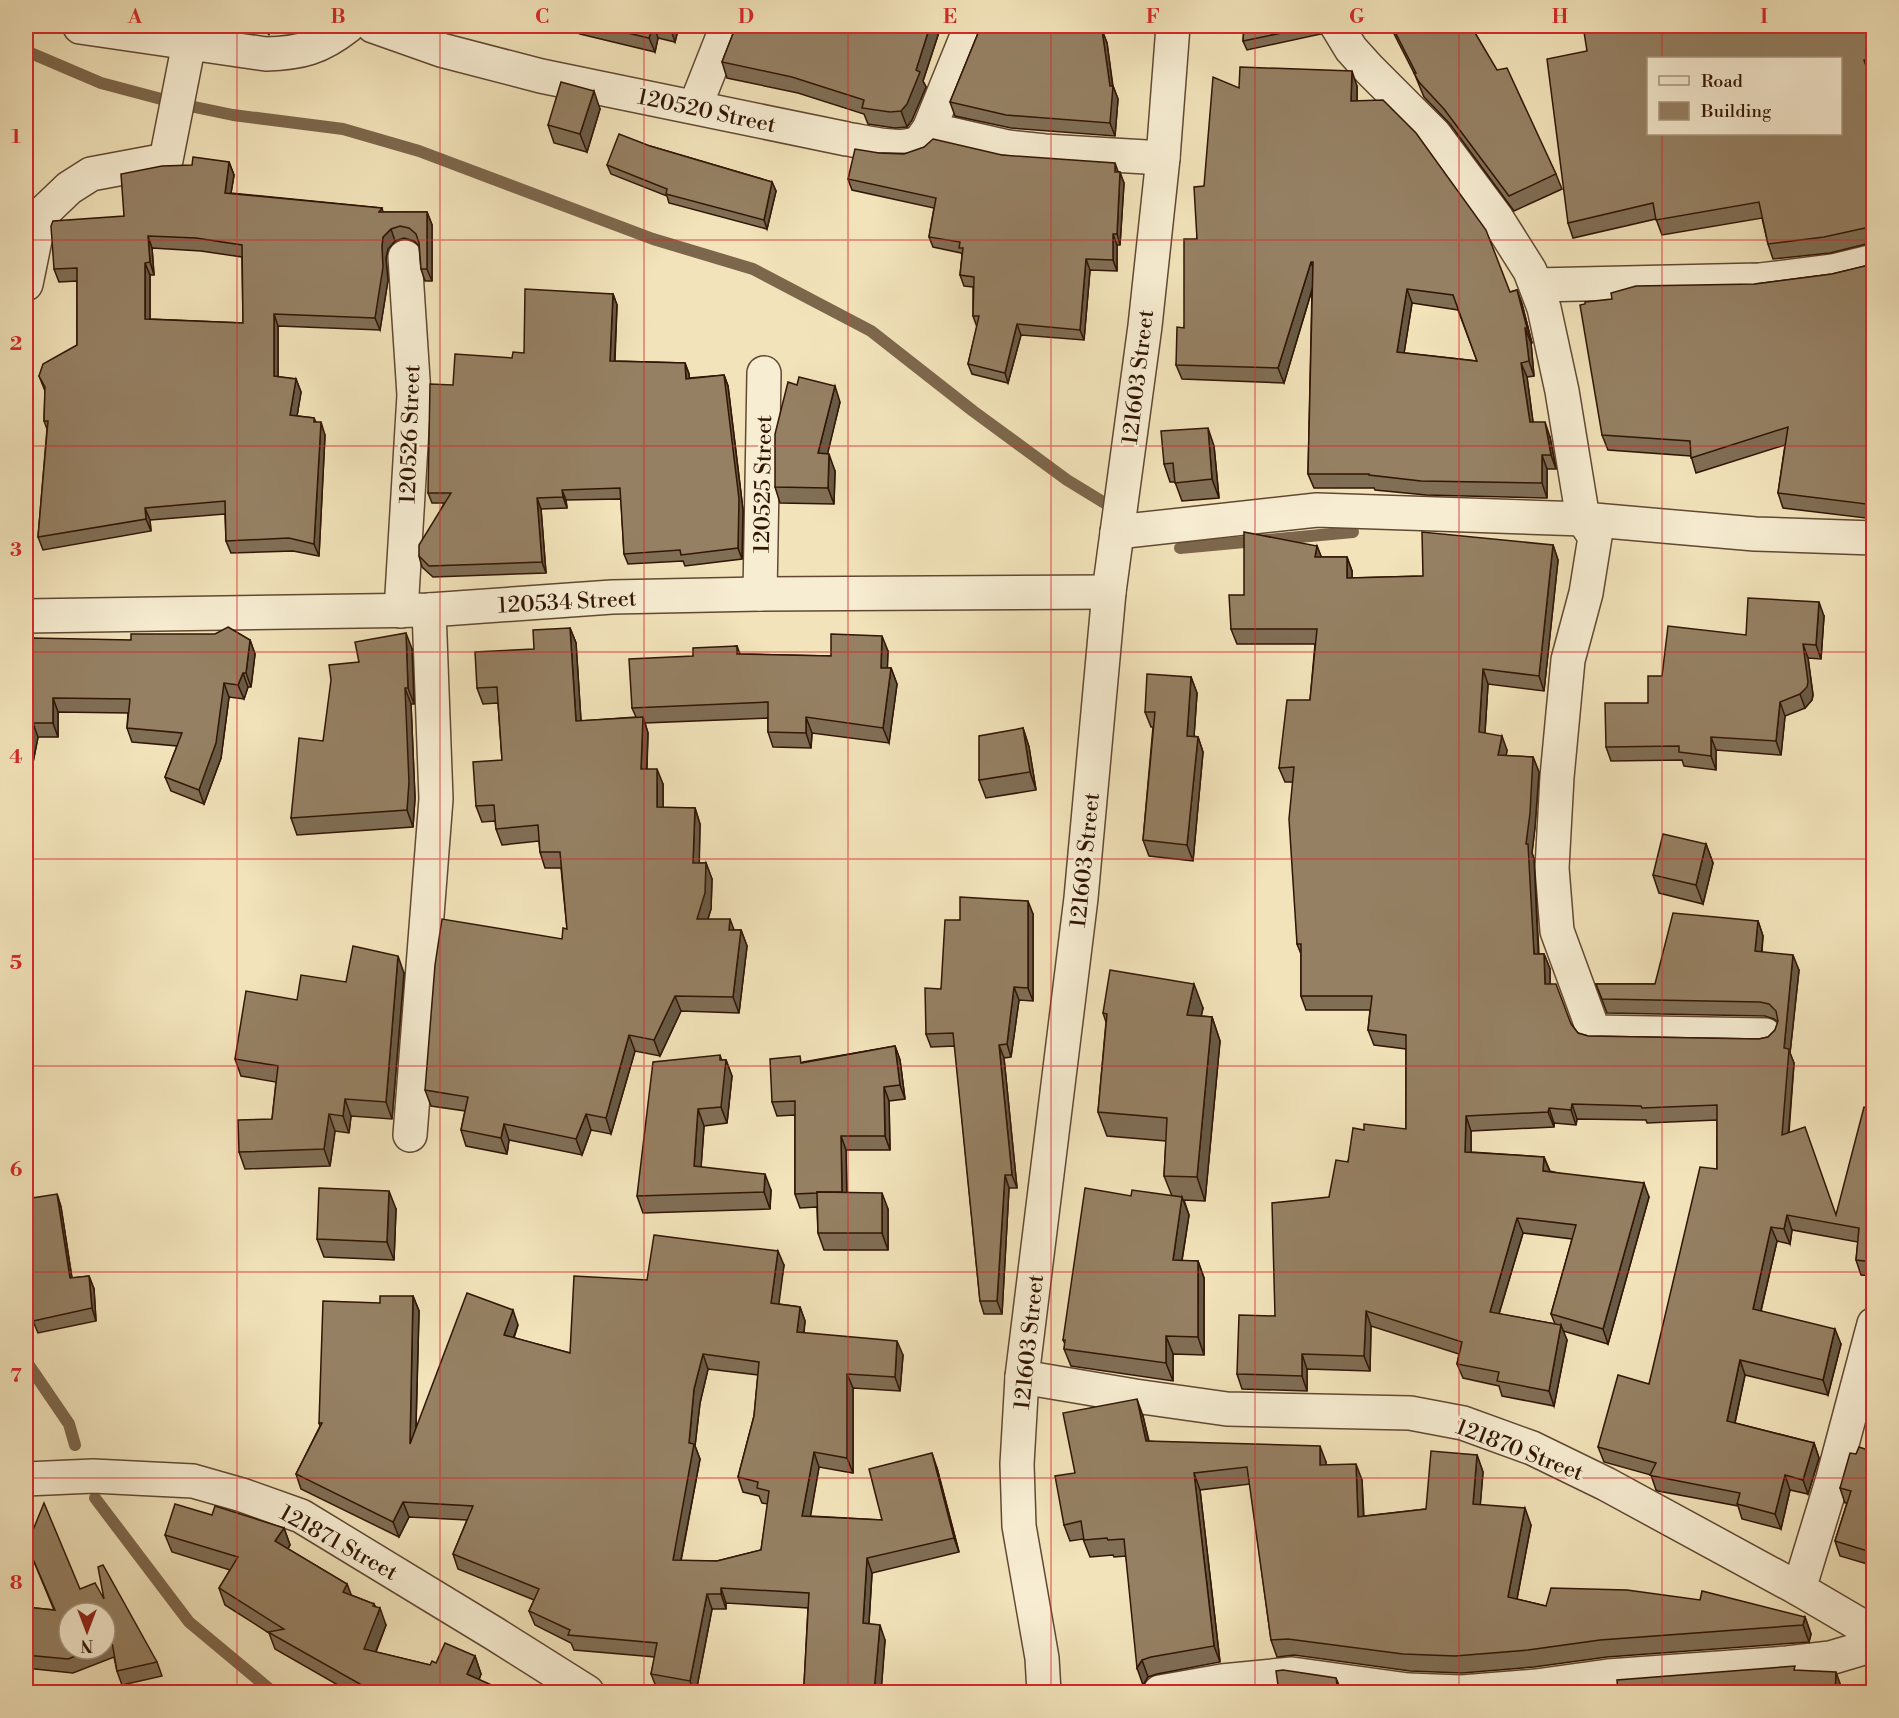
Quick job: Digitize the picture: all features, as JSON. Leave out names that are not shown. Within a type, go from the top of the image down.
[{"type":"street","points":[[80,27],[266,54],[290,53],[332,39],[348,26]]},
{"type":"street","name":"120520 Street","points":[[373,26],[441,51],[530,73],[847,139],[892,146],[910,146],[921,140],[929,129]]},
{"type":"street","points":[[695,107],[727,26]]},
{"type":"street","points":[[971,26],[929,129],[1008,147],[1162,158]]},
{"type":"street","name":"121603 Street","points":[[1044,1692],[1042,1658],[1019,1526],[1017,1464],[1022,1377],[1081,898],[1109,592],[1145,326],[1173,26]]},
{"type":"street","points":[[1337,26],[1351,49],[1435,135],[1496,217],[1530,271],[1544,308],[1562,391],[1582,519],[1595,537],[1586,593],[1568,660],[1557,777],[1552,868],[1557,931],[1594,1032],[1765,1035]]},
{"type":"street","points":[[26,284],[35,240],[46,210],[69,188],[91,174],[169,144],[189,43]]},
{"type":"street","name":"120526 Street","points":[[405,257],[414,395],[415,610],[436,799],[410,1135]]},
{"type":"street","points":[[1536,285],[1760,280],[1833,271],[1874,261]]},
{"type":"street","name":"120525 Street","points":[[760,594],[764,373]]},
{"type":"street","points":[[1117,532],[1317,510],[1582,519],[1755,534],[1874,537]]},
{"type":"street","name":"120534 Street","points":[[26,616],[415,610],[612,597],[1109,592]]},
{"type":"street","points":[[1799,1589],[1833,1478],[1874,1324]]},
{"type":"street","name":"121870 Street","points":[[1022,1377],[1227,1409],[1410,1413],[1463,1423],[1532,1448],[1606,1484],[1799,1589],[1874,1633]]},
{"type":"street","name":"121871 Street","points":[[26,1479],[93,1476],[193,1481],[301,1516],[587,1692]]},
{"type":"street","points":[[1160,1692],[1222,1681],[1292,1674],[1366,1688],[1473,1691],[1536,1686],[1608,1676],[1787,1663],[1830,1658],[1874,1645]]},
{"type":"building","points":[[598,26],[653,26],[649,38]]},
{"type":"building","points":[[736,26],[930,26],[916,70],[920,72],[907,104],[901,111],[890,112],[862,108],[864,100],[792,77],[722,62]]},
{"type":"building","points":[[981,26],[1092,26],[1102,30],[1110,86],[1113,86],[1110,123],[1006,115],[950,102]]},
{"type":"building","points":[[1244,26],[1315,26],[1243,41]]},
{"type":"building","points":[[1392,26],[1471,26],[1497,70],[1507,68],[1556,174],[1509,196],[1444,109],[1419,82]]},
{"type":"building","points":[[1583,26],[1874,26],[1874,58],[1864,60],[1874,89],[1874,228],[1768,244],[1759,202],[1656,220],[1653,203],[1568,223],[1547,59],[1587,51]]},
{"type":"building","points":[[1240,67],[1352,71],[1351,101],[1383,100],[1416,133],[1486,230],[1510,292],[1517,290],[1527,328],[1525,328],[1529,361],[1521,363],[1530,422],[1545,422],[1551,455],[1542,455],[1542,483],[1421,481],[1369,474],[1308,474],[1313,262],[1311,262],[1278,368],[1176,365],[1177,327],[1184,328],[1184,239],[1197,239],[1194,187],[1204,186],[1213,77],[1239,88]],"holes":[[[1407,289],[1453,295],[1477,361],[1397,352]]]},
{"type":"building","points":[[561,82],[594,91],[580,134],[548,125]]},
{"type":"building","points":[[619,134],[650,146],[772,182],[764,220],[666,194],[667,189],[607,165]]},
{"type":"building","points":[[933,139],[1002,155],[1115,163],[1115,172],[1120,172],[1117,234],[1113,234],[1113,260],[1086,259],[1080,330],[1017,324],[1005,373],[968,364],[979,316],[973,316],[974,277],[960,275],[963,248],[959,248],[960,242],[929,237],[936,198],[848,179],[855,149],[904,154],[924,147]]},
{"type":"building","points":[[193,157],[229,162],[225,193],[382,208],[379,212],[427,212],[427,269],[421,269],[419,243],[416,234],[409,228],[400,226],[391,229],[383,237],[383,267],[375,318],[274,314],[274,376],[296,379],[290,415],[314,418],[314,422],[321,422],[314,544],[289,538],[226,541],[225,501],[145,508],[146,519],[38,537],[48,421],[44,421],[45,387],[39,376],[43,364],[77,345],[77,268],[54,269],[51,226],[53,221],[124,216],[121,174],[162,166],[192,165]],"holes":[[[148,236],[196,238],[242,245],[243,323],[145,319],[145,263],[150,262]]]},
{"type":"building","points":[[1873,264],[1874,505],[1778,493],[1788,427],[1691,458],[1690,441],[1602,435],[1580,305],[1585,302],[1612,299],[1611,293],[1636,286],[1755,284],[1832,274]]},
{"type":"building","points":[[525,289],[613,294],[610,361],[685,363],[686,379],[724,375],[739,499],[738,548],[681,555],[680,550],[624,554],[620,488],[562,490],[563,497],[537,498],[542,562],[429,566],[419,556],[419,545],[451,493],[428,493],[430,384],[453,385],[455,354],[512,358],[513,352],[524,353]]},
{"type":"building","points":[[799,377],[835,386],[818,453],[829,454],[828,488],[775,487],[775,434],[788,382],[797,385]]},
{"type":"building","points":[[1208,428],[1212,479],[1175,483],[1173,463],[1164,464],[1161,431]]},
{"type":"building","points":[[1244,532],[1317,546],[1315,557],[1347,557],[1347,578],[1423,576],[1422,532],[1553,545],[1539,676],[1483,669],[1479,732],[1502,736],[1498,755],[1533,757],[1526,844],[1528,844],[1534,954],[1544,954],[1545,984],[1556,984],[1571,1024],[1578,1033],[1588,1036],[1759,1039],[1768,1037],[1775,1030],[1778,1021],[1776,1011],[1769,1004],[1760,1002],[1602,999],[1596,984],[1655,984],[1673,913],[1758,921],[1755,951],[1793,955],[1784,1048],[1789,1049],[1782,1135],[1805,1127],[1836,1215],[1864,1107],[1874,1109],[1874,1262],[1856,1260],[1859,1228],[1787,1215],[1784,1229],[1771,1227],[1753,1309],[1835,1329],[1823,1380],[1740,1360],[1727,1421],[1814,1443],[1803,1480],[1785,1475],[1775,1514],[1737,1504],[1740,1493],[1650,1475],[1656,1463],[1598,1447],[1618,1375],[1649,1384],[1700,1167],[1717,1169],[1717,1105],[1642,1108],[1641,1106],[1572,1104],[1571,1110],[1549,1108],[1548,1112],[1466,1116],[1465,1152],[1544,1157],[1543,1171],[1644,1183],[1603,1329],[1551,1314],[1576,1225],[1517,1218],[1490,1312],[1561,1325],[1549,1391],[1497,1381],[1499,1372],[1457,1364],[1462,1342],[1366,1311],[1364,1356],[1302,1354],[1302,1376],[1237,1374],[1239,1315],[1275,1316],[1272,1203],[1329,1197],[1336,1160],[1348,1162],[1353,1128],[1364,1130],[1364,1124],[1406,1129],[1406,1035],[1368,1030],[1372,996],[1301,996],[1301,944],[1297,944],[1289,819],[1294,767],[1279,768],[1287,700],[1310,700],[1317,629],[1231,629],[1229,595],[1244,595]]},
{"type":"building","points":[[1748,598],[1819,602],[1816,645],[1803,644],[1807,687],[1800,694],[1780,702],[1776,741],[1711,737],[1711,756],[1679,752],[1679,746],[1606,747],[1605,703],[1648,703],[1648,676],[1662,676],[1668,626],[1746,635]]},
{"type":"building","points":[[228,627],[250,640],[246,673],[243,673],[238,685],[224,683],[216,743],[199,790],[165,777],[182,733],[127,728],[130,699],[53,698],[53,723],[33,723],[26,760],[26,679],[28,647],[32,647],[32,638],[131,640],[131,634],[215,634]]},
{"type":"building","points":[[570,628],[576,721],[643,717],[641,769],[657,769],[657,807],[695,808],[693,863],[706,863],[705,893],[697,919],[730,919],[729,930],[741,930],[733,997],[675,996],[654,1040],[629,1035],[606,1118],[586,1114],[576,1139],[504,1124],[501,1138],[461,1130],[468,1097],[425,1090],[435,965],[442,919],[562,939],[563,928],[567,929],[560,852],[540,852],[538,825],[496,829],[494,805],[476,806],[473,762],[502,760],[497,687],[477,688],[475,652],[534,649],[533,630]]},
{"type":"building","points":[[406,633],[408,688],[405,688],[409,782],[407,810],[291,818],[299,738],[323,741],[331,680],[329,665],[359,662],[355,642]]},
{"type":"building","points":[[831,634],[882,636],[881,668],[891,668],[883,728],[806,717],[806,733],[768,732],[768,702],[632,708],[629,659],[693,656],[693,648],[737,646],[737,654],[831,656]]},
{"type":"building","points":[[1147,674],[1191,677],[1187,736],[1198,737],[1187,845],[1143,840],[1155,712],[1145,712]]},
{"type":"building","points":[[1023,728],[1030,772],[979,780],[979,736]]},
{"type":"building","points":[[1663,834],[1706,844],[1696,885],[1653,875]]},
{"type":"building","points":[[960,897],[1028,901],[1028,988],[1014,987],[1007,1044],[999,1045],[1012,1175],[1005,1175],[997,1301],[980,1301],[953,1033],[926,1034],[925,988],[941,989],[945,920],[960,920]]},
{"type":"building","points":[[353,946],[398,956],[386,1102],[345,1099],[343,1116],[329,1114],[324,1149],[239,1152],[238,1120],[272,1119],[278,1066],[235,1059],[246,991],[297,1000],[301,975],[346,982]]},
{"type":"building","points":[[1110,970],[1194,984],[1187,1015],[1212,1017],[1197,1177],[1164,1176],[1167,1118],[1098,1112],[1107,1014],[1103,1013]]},
{"type":"building","points":[[895,1046],[900,1085],[884,1087],[885,1136],[841,1136],[842,1192],[795,1194],[795,1101],[772,1102],[770,1059],[800,1056],[801,1063]]},
{"type":"building","points":[[720,1055],[720,1060],[726,1060],[721,1107],[698,1109],[694,1166],[765,1174],[764,1192],[637,1196],[653,1062]]},
{"type":"building","points":[[319,1188],[389,1191],[387,1242],[317,1239]]},
{"type":"building","points":[[1085,1188],[1131,1196],[1132,1190],[1182,1197],[1173,1260],[1198,1261],[1198,1337],[1166,1336],[1166,1363],[1064,1349],[1065,1340],[1063,1340]]},
{"type":"building","points":[[817,1192],[882,1193],[882,1233],[818,1233]]},
{"type":"building","points":[[57,1194],[70,1278],[89,1276],[92,1308],[33,1321],[26,1292],[26,1199]]},
{"type":"building","points":[[654,1235],[778,1251],[771,1303],[800,1307],[797,1332],[897,1341],[895,1377],[847,1374],[847,1458],[814,1452],[802,1516],[882,1520],[869,1469],[932,1453],[954,1538],[867,1558],[863,1623],[880,1625],[874,1692],[831,1692],[832,1687],[804,1685],[809,1593],[721,1588],[721,1594],[707,1594],[690,1681],[651,1674],[657,1643],[568,1635],[570,1630],[529,1611],[539,1589],[453,1554],[473,1506],[403,1502],[393,1522],[296,1474],[322,1423],[319,1423],[323,1301],[380,1303],[380,1296],[413,1296],[410,1444],[467,1293],[513,1310],[504,1335],[570,1353],[574,1276],[647,1280]],"holes":[[[703,1354],[759,1362],[754,1416],[738,1477],[758,1482],[757,1488],[769,1491],[761,1550],[717,1561],[673,1560],[694,1444],[689,1443],[694,1389]]]},
{"type":"building","points":[[1137,1399],[1146,1441],[1320,1446],[1320,1465],[1356,1464],[1358,1517],[1426,1509],[1431,1451],[1477,1455],[1473,1504],[1525,1508],[1508,1597],[1546,1606],[1551,1588],[1627,1590],[1700,1600],[1702,1591],[1805,1617],[1803,1625],[1600,1640],[1528,1650],[1455,1656],[1403,1654],[1288,1639],[1271,1640],[1247,1467],[1194,1473],[1214,1646],[1151,1657],[1142,1660],[1137,1668],[1124,1539],[1084,1540],[1081,1521],[1064,1525],[1055,1476],[1075,1473],[1063,1413]]},
{"type":"building","points":[[1859,1447],[1874,1452],[1874,1553],[1835,1541],[1851,1491],[1840,1488],[1850,1453],[1856,1454]]},
{"type":"building","points":[[44,1503],[80,1589],[95,1583],[104,1599],[98,1567],[103,1565],[157,1662],[117,1671],[117,1601],[57,1601],[57,1658],[26,1655],[26,1607],[55,1610],[27,1545]]},
{"type":"building","points":[[175,1504],[212,1515],[215,1506],[284,1528],[275,1541],[347,1584],[343,1592],[380,1608],[364,1649],[430,1665],[432,1661],[436,1663],[445,1643],[475,1656],[467,1674],[507,1692],[374,1692],[268,1632],[284,1629],[219,1588],[238,1557],[165,1535]]},
{"type":"building","points":[[1795,1666],[1794,1670],[1836,1672],[1835,1692],[1618,1692],[1617,1680]]},
{"type":"building","points":[[1283,1670],[1336,1678],[1338,1692],[1279,1692],[1276,1671]]},
{"type":"waterway","points":[[26,51],[101,83],[180,104],[233,115],[343,129],[419,151],[653,239],[753,269],[871,331],[973,411],[1067,480],[1108,505]]},
{"type":"waterway","points":[[1180,548],[1353,532]]},
{"type":"waterway","points":[[26,1361],[69,1424],[75,1445]]},
{"type":"waterway","points":[[95,1498],[189,1622],[273,1692]]}]
